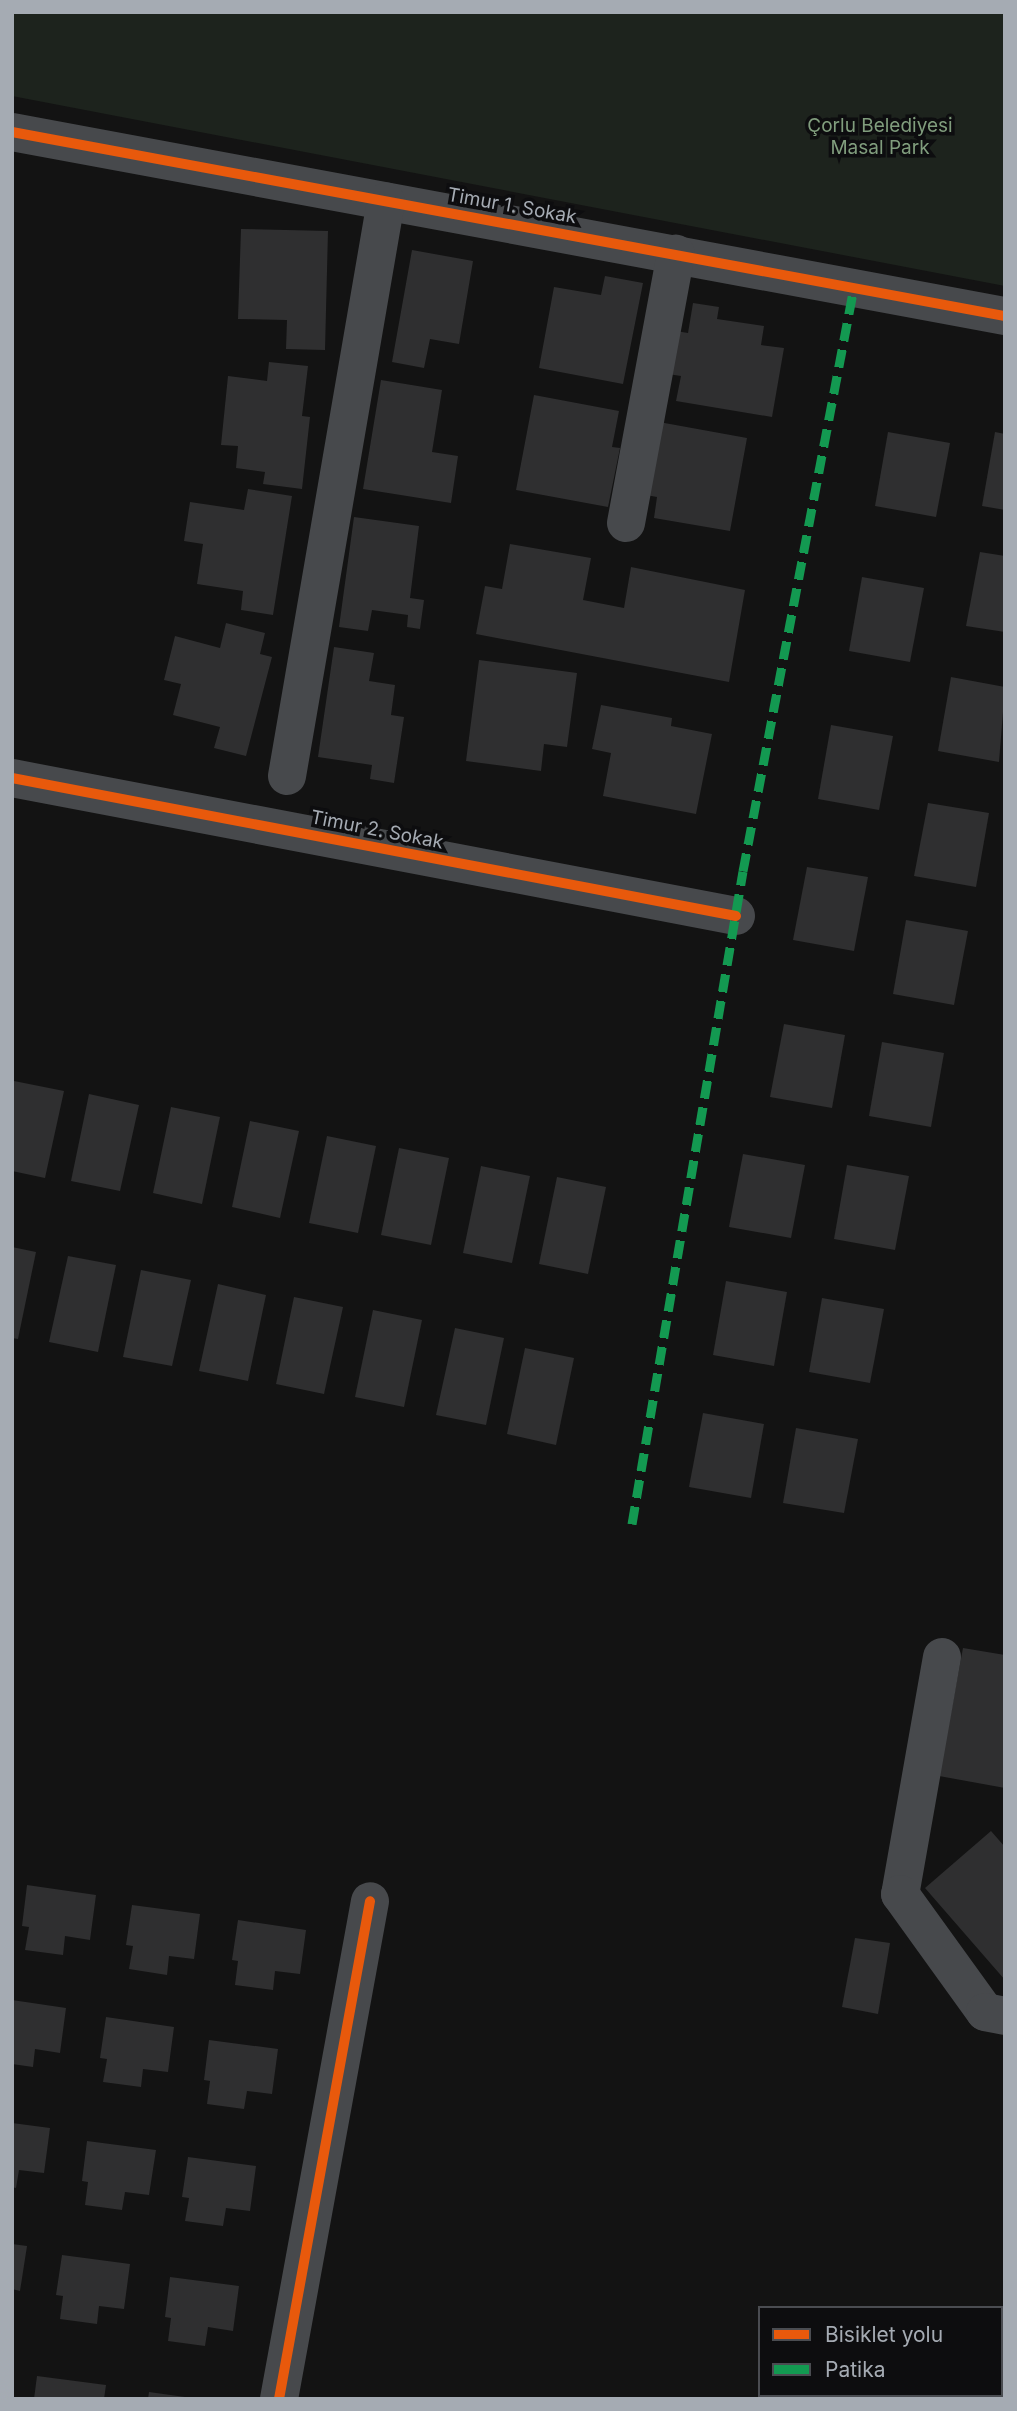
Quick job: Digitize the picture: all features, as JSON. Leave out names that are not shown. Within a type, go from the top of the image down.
[{"type":"street","name":"Timur 1. Sokak","points":[[12,132],[1005,316]]},
{"type":"street","points":[[287,776],[386,201]]},
{"type":"street","points":[[626,523],[676,254]]},
{"type":"street","name":"Timur 2. Sokak","points":[[12,778],[736,916]]},
{"type":"street","points":[[942,1657],[900,1894],[985,2012],[1005,2016]]},
{"type":"street","points":[[279,2399],[370,1901]]},
{"type":"green space","name":"Çorlu Belediyesi Masal Park","points":[[12,12],[1005,12],[1005,286],[12,96]]},
{"type":"building","points":[[241,229],[328,231],[325,350],[286,349],[287,320],[238,319]]},
{"type":"building","points":[[412,250],[473,261],[459,344],[430,339],[424,368],[392,362]]},
{"type":"building","points":[[605,276],[643,283],[623,384],[539,368],[554,287],[601,295]]},
{"type":"building","points":[[693,303],[719,307],[717,319],[764,326],[761,345],[784,348],[772,417],[676,401],[681,376],[668,374],[676,331],[688,333]]},
{"type":"building","points":[[269,362],[308,366],[302,416],[310,417],[302,489],[263,484],[265,472],[236,468],[238,446],[221,445],[228,376],[267,381]]},
{"type":"building","points":[[381,380],[442,390],[432,452],[458,456],[451,503],[363,489]]},
{"type":"building","points":[[534,395],[619,411],[612,447],[620,448],[608,507],[516,490]]},
{"type":"building","points":[[659,422],[747,438],[730,531],[654,518],[657,497],[646,495]]},
{"type":"building","points":[[888,432],[950,443],[936,517],[875,506]]},
{"type":"building","points":[[995,432],[1005,434],[1005,510],[982,506]]},
{"type":"building","points":[[248,489],[292,496],[273,615],[241,610],[243,591],[197,584],[203,544],[184,541],[190,502],[244,510]]},
{"type":"building","points":[[354,517],[419,526],[410,598],[424,600],[420,629],[407,627],[408,615],[372,610],[368,631],[339,627]]},
{"type":"building","points":[[510,544],[591,558],[583,600],[624,608],[631,567],[745,590],[729,682],[476,634],[485,586],[502,589]]},
{"type":"building","points":[[980,552],[1005,556],[1005,632],[966,626]]},
{"type":"building","points":[[862,577],[924,588],[910,662],[849,651]]},
{"type":"building","points":[[226,623],[265,633],[260,654],[272,657],[246,756],[214,748],[220,727],[173,715],[181,684],[164,680],[175,636],[220,648]]},
{"type":"building","points":[[334,647],[374,653],[369,681],[395,685],[391,715],[404,717],[394,783],[370,779],[372,765],[318,757]]},
{"type":"building","points":[[479,660],[577,673],[567,747],[544,744],[541,771],[466,761]]},
{"type":"building","points":[[951,677],[1005,687],[999,762],[938,751]]},
{"type":"building","points":[[601,705],[672,718],[671,726],[712,734],[696,814],[603,796],[611,753],[592,749]]},
{"type":"building","points":[[831,725],[893,736],[879,810],[818,799]]},
{"type":"building","points":[[928,803],[989,813],[976,887],[914,876]]},
{"type":"building","points":[[807,867],[868,877],[854,951],[793,940]]},
{"type":"building","points":[[906,920],[968,931],[954,1005],[893,994]]},
{"type":"building","points":[[784,1024],[845,1035],[832,1108],[770,1097]]},
{"type":"building","points":[[882,1042],[944,1053],[931,1127],[869,1116]]},
{"type":"building","points":[[14,1081],[64,1091],[45,1178],[12,1171]]},
{"type":"building","points":[[89,1094],[139,1105],[120,1191],[71,1181]]},
{"type":"building","points":[[171,1107],[220,1117],[202,1204],[153,1193]]},
{"type":"building","points":[[250,1121],[299,1131],[280,1218],[232,1207]]},
{"type":"building","points":[[327,1136],[376,1146],[358,1233],[309,1223]]},
{"type":"building","points":[[399,1148],[449,1158],[431,1245],[381,1235]]},
{"type":"building","points":[[743,1154],[805,1165],[791,1238],[729,1227]]},
{"type":"building","points":[[847,1165],[909,1176],[895,1250],[834,1239]]},
{"type":"building","points":[[481,1166],[530,1176],[512,1263],[463,1253]]},
{"type":"building","points":[[557,1177],[606,1187],[588,1274],[539,1264]]},
{"type":"building","points":[[12,1247],[36,1252],[18,1339],[12,1338]]},
{"type":"building","points":[[68,1256],[116,1265],[98,1352],[49,1342]]},
{"type":"building","points":[[141,1270],[191,1280],[172,1366],[123,1357]]},
{"type":"building","points":[[726,1281],[787,1292],[774,1366],[713,1355]]},
{"type":"building","points":[[218,1284],[266,1295],[248,1381],[199,1371]]},
{"type":"building","points":[[294,1297],[343,1307],[324,1394],[276,1384]]},
{"type":"building","points":[[822,1298],[884,1309],[870,1383],[809,1372]]},
{"type":"building","points":[[373,1310],[422,1320],[404,1407],[355,1397]]},
{"type":"building","points":[[455,1328],[504,1338],[486,1425],[436,1415]]},
{"type":"building","points":[[525,1348],[574,1358],[556,1445],[507,1434]]},
{"type":"building","points":[[703,1413],[764,1424],[751,1498],[689,1487]]},
{"type":"building","points":[[796,1428],[858,1439],[844,1513],[783,1503]]},
{"type":"building","points":[[963,1648],[1005,1655],[1005,1788],[939,1776]]},
{"type":"building","points":[[991,1831],[1005,1847],[1005,1980],[925,1888]]},
{"type":"building","points":[[27,1885],[96,1895],[90,1940],[65,1936],[63,1955],[25,1950],[29,1927],[22,1926]]},
{"type":"building","points":[[132,1905],[200,1914],[194,1959],[169,1956],[167,1975],[129,1969],[133,1946],[126,1945]]},
{"type":"building","points":[[238,1920],[306,1930],[300,1974],[275,1971],[273,1990],[235,1985],[238,1961],[232,1960]]},
{"type":"building","points":[[855,1938],[890,1943],[878,2014],[842,2007]]},
{"type":"building","points":[[12,2000],[66,2008],[60,2053],[35,2049],[33,2067],[12,2064]]},
{"type":"building","points":[[106,2017],[174,2027],[168,2072],[143,2069],[141,2087],[103,2082],[107,2059],[100,2058]]},
{"type":"building","points":[[209,2040],[278,2049],[272,2094],[247,2091],[244,2109],[207,2104],[210,2081],[204,2080]]},
{"type":"building","points":[[12,2123],[50,2128],[44,2173],[19,2170],[16,2188],[12,2187]]},
{"type":"building","points":[[87,2141],[156,2150],[149,2195],[125,2192],[122,2210],[85,2205],[88,2182],[82,2181]]},
{"type":"building","points":[[188,2157],[256,2166],[250,2211],[226,2208],[223,2226],[185,2221],[189,2198],[182,2197]]},
{"type":"building","points":[[12,2244],[27,2246],[20,2291],[12,2289]]},
{"type":"building","points":[[62,2255],[130,2264],[124,2309],[99,2306],[97,2324],[60,2319],[63,2296],[56,2295]]},
{"type":"building","points":[[170,2277],[239,2286],[233,2331],[208,2327],[205,2346],[168,2341],[171,2318],[165,2317]]},
{"type":"building","points":[[37,2376],[106,2385],[104,2399],[34,2399]]},
{"type":"building","points":[[149,2392],[185,2397],[185,2399],[148,2399]]},
{"type":"marked path","points":[[632,1524],[743,871],[854,287]]},
{"type":"cycle path","points":[[12,132],[1005,316]]},
{"type":"cycle path","points":[[12,778],[736,916]]},
{"type":"cycle path","points":[[279,2399],[370,1901]]}]
